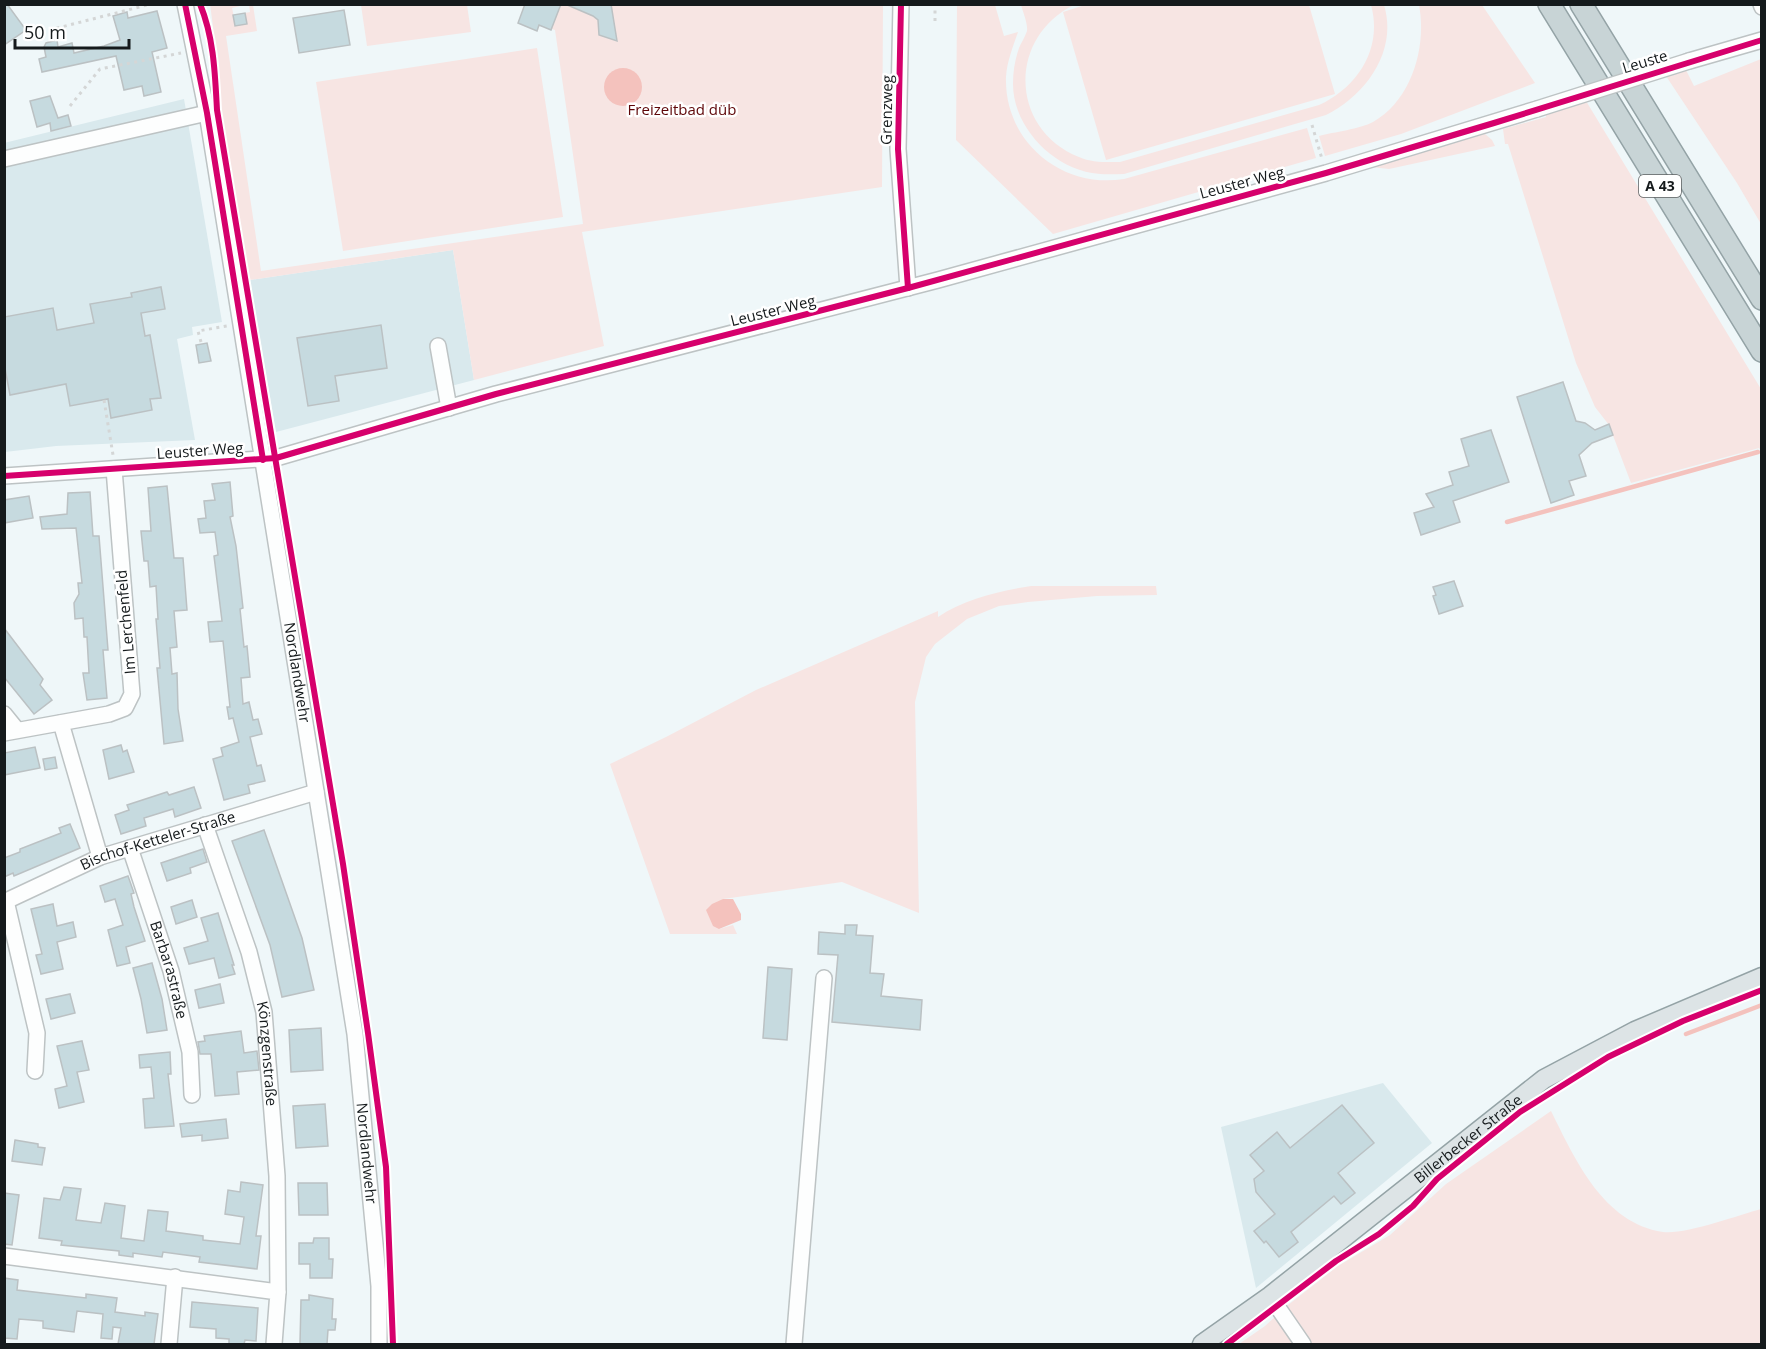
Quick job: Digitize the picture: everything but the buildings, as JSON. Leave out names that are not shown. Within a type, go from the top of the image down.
[{"type":"highway","name":"A 43","points":[[1549,4],[1761,351]]},
{"type":"highway","name":"A 43","points":[[1581,4],[1761,299]]},
{"type":"main road","name":"Billerbecker Straße","points":[[1202,1344],[1270,1296],[1544,1079],[1635,1031],[1761,976]]},
{"type":"street","name":"Nordlandwehr","points":[[184,4],[207,113],[355,1034],[379,1286],[379,1344]]},
{"type":"street","name":"Grenzweg","points":[[901,4],[898,150],[908,288]]},
{"type":"street","name":"Leuste","points":[[1537,109],[1761,40]]},
{"type":"street","name":"Leuster Weg","points":[[4,476],[276,458],[449,408],[908,288],[1326,172],[1537,109]]},
{"type":"street","points":[[4,159],[207,113]]},
{"type":"street","points":[[438,346],[449,408]]},
{"type":"street","name":"Im Lerchenfeld","points":[[4,714],[11,732],[109,714],[125,708],[132,694],[114,469]]},
{"type":"street","points":[[61,723],[100,857]]},
{"type":"street","name":"Bischof-Ketteler-Straße","points":[[5,902],[100,857],[316,792]]},
{"type":"street","name":"Könzgenstraße","points":[[205,825],[249,952],[264,1012],[277,1176],[278,1292],[274,1344]]},
{"type":"street","name":"Barbarastraße","points":[[130,848],[171,971],[190,1052],[192,1095]]},
{"type":"street","points":[[5,902],[37,1033],[35,1071]]},
{"type":"street","points":[[794,1344],[824,978]]},
{"type":"street","points":[[4,1256],[278,1292]]},
{"type":"street","points":[[170,1344],[175,1277]]},
{"type":"street","points":[[1270,1296],[1303,1344]]},
{"type":"path","points":[[42,32],[151,4]]},
{"type":"path","points":[[934,21],[935,4]]},
{"type":"path","points":[[70,106],[100,69],[194,51]]},
{"type":"path","points":[[1312,125],[1326,172]]},
{"type":"path","points":[[201,342],[198,331],[241,323]]},
{"type":"path","points":[[104,400],[114,469]]},
{"type":"shaded area","points":[[623,68],[630,69],[636,74],[641,80],[641,94],[636,100],[630,105],[623,106],[616,105],[610,100],[605,94],[604,87],[605,80],[610,74],[616,69]]},
{"type":"shaded area","points":[[184,99],[222,322],[192,327],[193,335],[177,339],[195,440],[56,446],[5,452],[4,143]]},
{"type":"shaded area","points":[[453,250],[474,380],[276,432],[250,280]]},
{"type":"shaded area","points":[[723,899],[733,899],[741,914],[741,920],[719,929],[713,926],[706,910]]},
{"type":"shaded area","points":[[1383,1083],[1432,1143],[1256,1288],[1221,1127]]},
{"type":"green space","name":"Freizeitbad düb","points":[[210,4],[244,5],[232,8],[236,26],[247,24],[245,13],[250,12],[249,5],[253,5],[257,31],[226,36],[261,271],[583,224],[555,30],[539,25],[537,31],[524,26],[533,5],[883,5],[882,187],[582,232],[604,346],[474,380],[453,250],[250,280],[219,97],[218,65]]},
{"type":"green space","points":[[1088,4],[1309,5],[1335,94],[1106,160],[1063,12]]},
{"type":"green space","points":[[361,5],[467,5],[471,32],[367,46]]},
{"type":"green space","points":[[957,5],[995,5],[1004,36],[1018,32],[1006,77],[1008,100],[1015,122],[1026,140],[1041,156],[1059,168],[1079,176],[1101,180],[1124,179],[1307,128],[1316,158],[1053,234],[956,140]]},
{"type":"green space","points":[[1021,5],[1074,5],[1052,20],[1037,38],[1028,60],[1026,82],[1029,105],[1039,126],[1056,144],[1079,157],[1100,162],[1120,162],[1319,105],[1333,97],[1356,77],[1370,51],[1374,21],[1371,5],[1384,5],[1387,22],[1386,39],[1382,55],[1366,84],[1354,96],[1326,115],[1124,174],[1100,174],[1077,169],[1049,153],[1027,129],[1020,115],[1013,84],[1016,57],[1027,31]]},
{"type":"green space","points":[[1419,5],[1482,5],[1535,83],[1401,134],[1325,156],[1319,136],[1373,122],[1387,112],[1407,86],[1414,71],[1421,37]]},
{"type":"green space","points":[[537,48],[563,217],[343,251],[316,82]]},
{"type":"green space","points":[[1761,59],[1761,224],[1737,183],[1666,76],[1686,70],[1694,86]]},
{"type":"green space","points":[[1586,101],[1761,389],[1761,451],[1759,448],[1631,483],[1609,425],[1595,407],[1576,363],[1508,144],[1505,144],[1503,129],[1546,117],[1546,114]]},
{"type":"green space","points":[[1485,134],[1495,146],[1389,169],[1371,167]]},
{"type":"green space","points":[[1031,586],[1156,586],[1157,595],[1097,596],[999,606],[967,619],[935,644],[926,657],[915,702],[919,913],[842,882],[723,899],[719,929],[733,925],[737,934],[670,934],[610,764],[756,690],[938,611],[938,617],[959,605],[995,593]]},
{"type":"green space","points":[[1551,1111],[1570,1149],[1594,1186],[1624,1216],[1642,1226],[1663,1232],[1684,1231],[1761,1209],[1761,1344],[1239,1344],[1265,1326],[1338,1266],[1390,1235],[1446,1184]]},
{"type":"waterway","points":[[1507,522],[1758,452]]},
{"type":"waterway","points":[[1686,1034],[1762,1005]]},
{"type":"cycle path","points":[[185,4],[207,113],[263,460]]},
{"type":"cycle path","points":[[200,4],[211,43],[217,110],[343,864],[368,1033],[386,1167],[393,1344]]},
{"type":"cycle path","points":[[901,4],[898,149],[908,288]]},
{"type":"cycle path","points":[[4,476],[276,458],[496,394],[908,288],[1326,173],[1762,40]]},
{"type":"cycle path","points":[[1227,1344],[1336,1261],[1379,1234],[1413,1206],[1437,1179],[1520,1112],[1608,1057],[1683,1021],[1762,990]]}]
